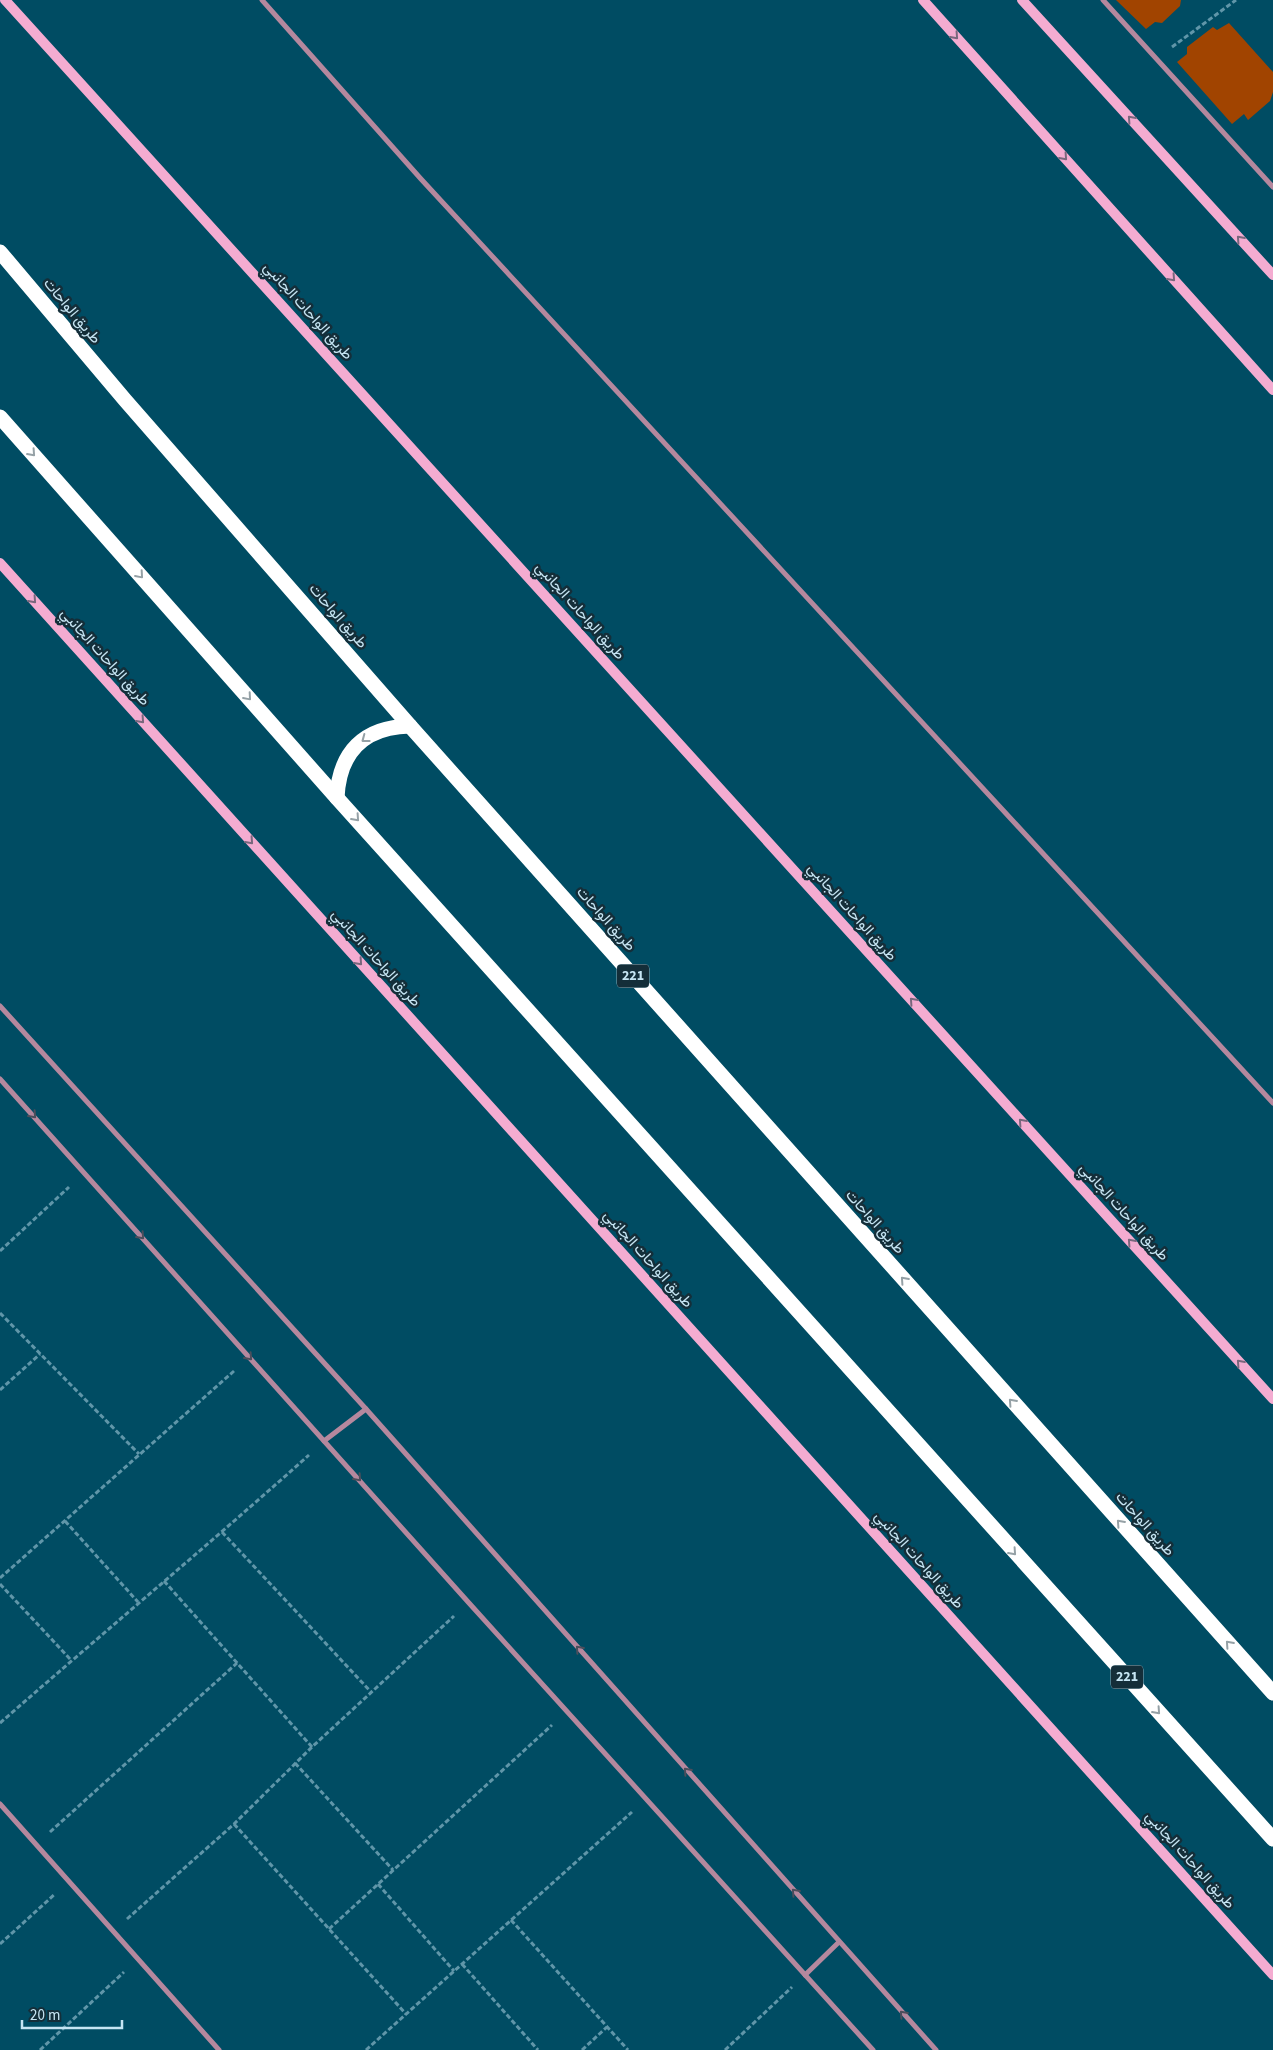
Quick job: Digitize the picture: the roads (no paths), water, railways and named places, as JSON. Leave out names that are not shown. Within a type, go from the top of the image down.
[{"type":"highway","name":"طريق الواحات","points":[[0,252],[138,414],[410,726],[1273,1693]]},
{"type":"highway","name":"221","points":[[0,417],[337,798],[1273,1839]]},
{"type":"highway","points":[[337,798],[340,773],[351,751],[363,739],[377,731],[394,726],[410,726]]},
{"type":"highway","points":[[1252,1670],[1273,1675]]},
{"type":"street","name":"طريق الواحات الجانبي","points":[[5,0],[1273,1399]]},
{"type":"street","points":[[262,0],[428,186],[1273,1103]]},
{"type":"street","points":[[923,0],[1273,390]]},
{"type":"street","points":[[1022,0],[1273,275]]},
{"type":"street","points":[[1103,0],[1273,187]]},
{"type":"street","name":"طريق الواحات الجانبي","points":[[0,563],[1273,1975]]},
{"type":"street","points":[[0,1006],[366,1409],[936,2050]]},
{"type":"street","points":[[0,1079],[567,1712],[873,2050]]},
{"type":"street","points":[[324,1441],[366,1409]]},
{"type":"street","points":[[0,1804],[219,2050]]},
{"type":"street","points":[[805,1975],[839,1942]]}]
